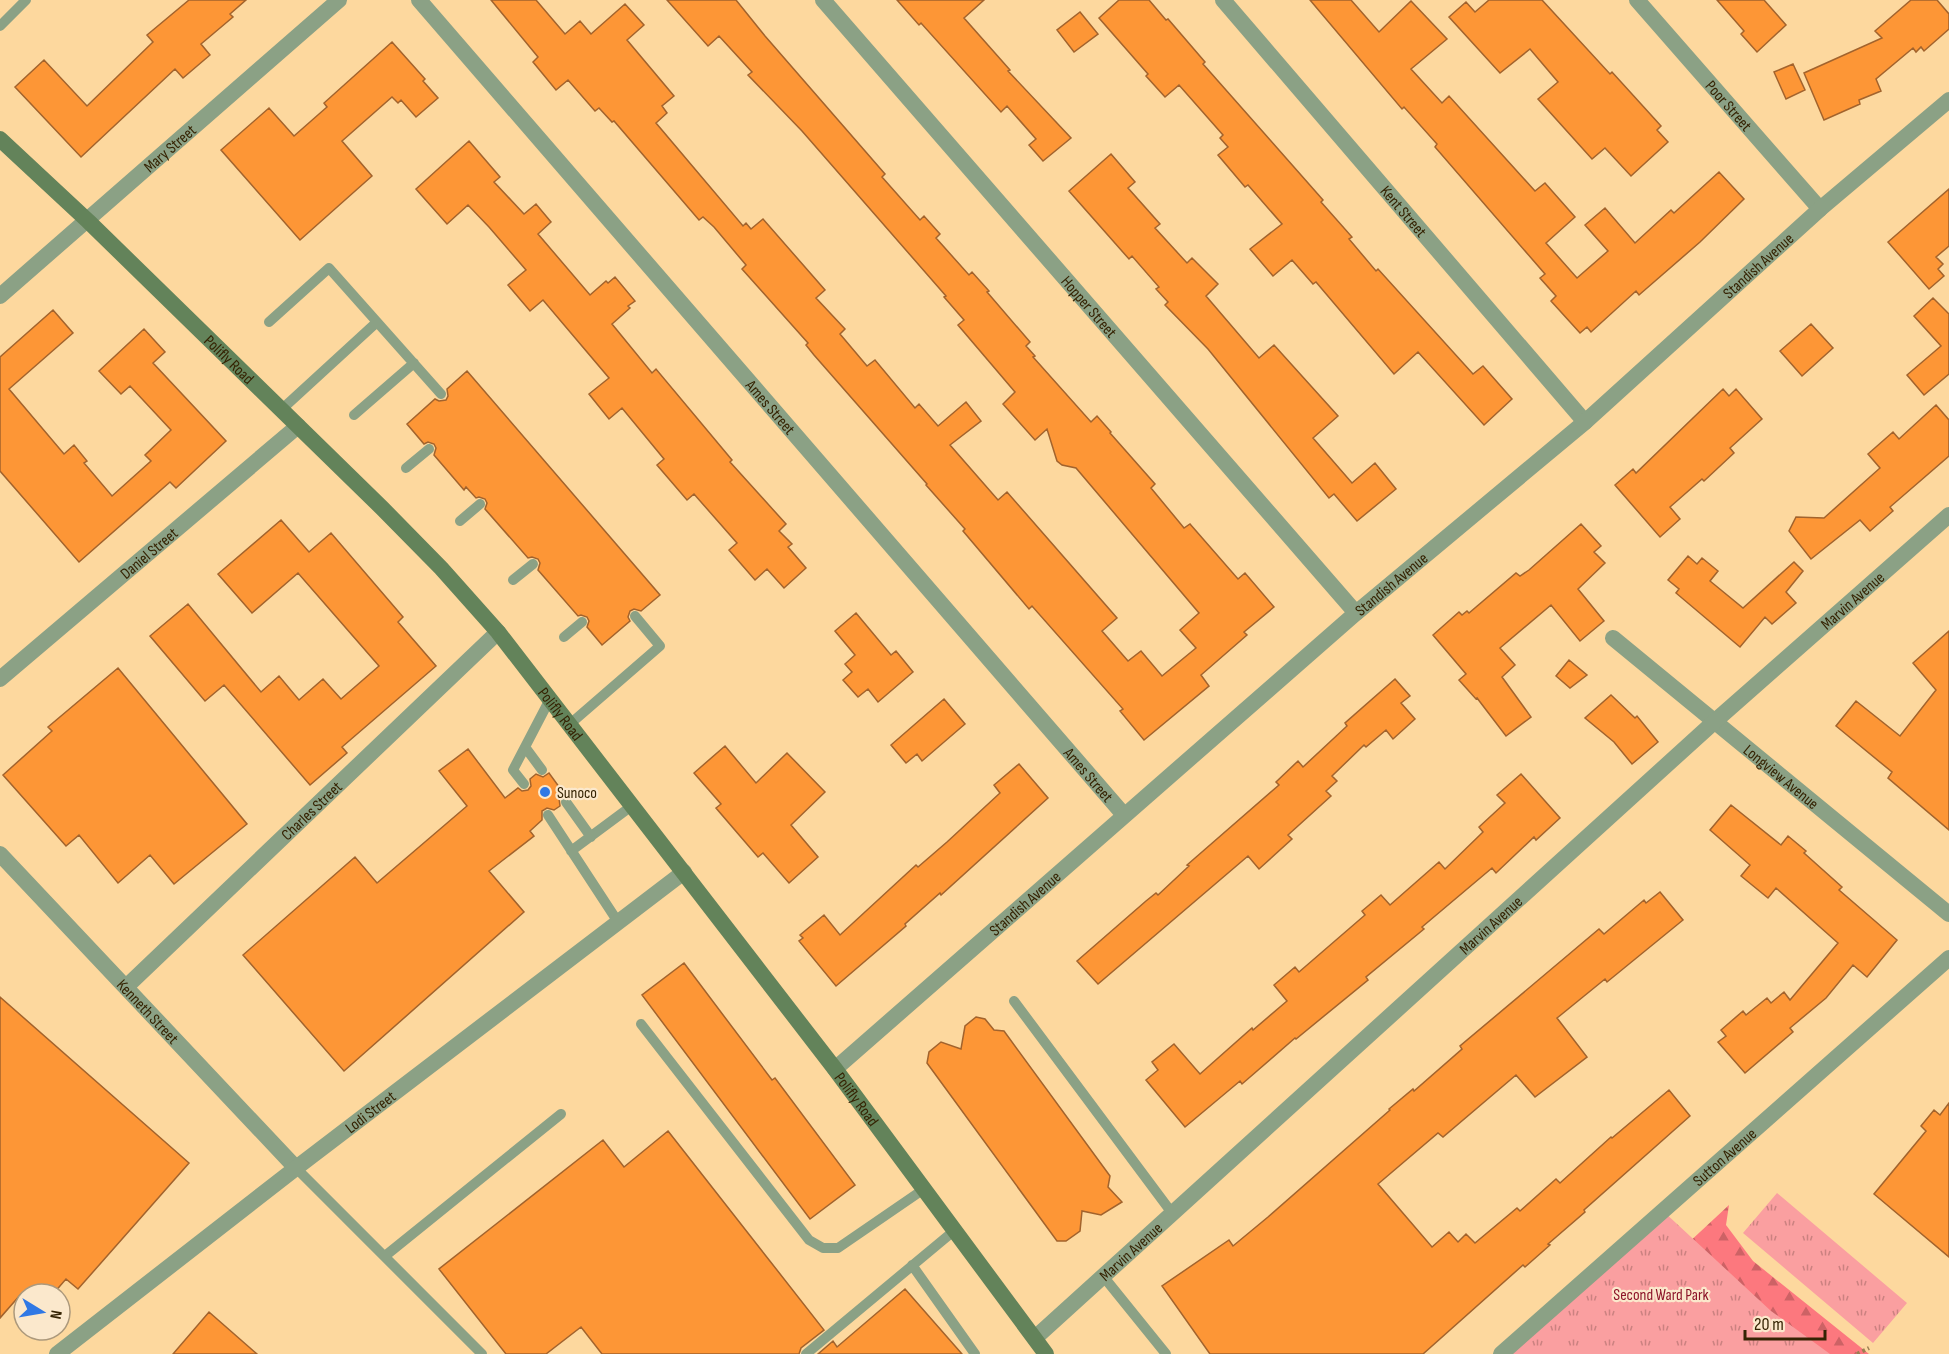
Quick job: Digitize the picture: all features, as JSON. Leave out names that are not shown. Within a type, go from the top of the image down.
[{"type":"main road","name":"Polifly Road","points":[[0,139],[88,221],[298,426],[441,568],[498,632],[835,1069],[1046,1354]]},
{"type":"street","name":"Mary Street","points":[[0,296],[339,0]]},
{"type":"street","name":"Ames Street","points":[[419,0],[1124,815]]},
{"type":"street","name":"Hopper Street","points":[[823,0],[1356,613]]},
{"type":"street","name":"Kent Street","points":[[1223,0],[1585,422]]},
{"type":"street","name":"Poor Street","points":[[1637,0],[1820,209]]},
{"type":"street","name":"Standish Avenue","points":[[835,1069],[1356,613],[1585,422],[1820,209],[1949,100]]},
{"type":"street","name":"Daniel Street","points":[[0,679],[298,426]]},
{"type":"street","name":"Marvin Avenue","points":[[1035,1338],[1714,722],[1949,515]]},
{"type":"street","name":"Charles Street","points":[[126,987],[498,632]]},
{"type":"street","name":"Longview Avenue","points":[[1613,638],[1949,914]]},
{"type":"street","name":"Kenneth Street","points":[[0,854],[296,1168]]},
{"type":"street","name":"Lodi Street","points":[[57,1354],[296,1168],[684,872]]},
{"type":"street","name":"Sutton Avenue","points":[[1501,1354],[1949,958]]},
{"type":"lane","points":[[0,26],[26,0]]},
{"type":"lane","points":[[269,322],[329,268],[441,394]]},
{"type":"lane","points":[[281,410],[377,322]]},
{"type":"lane","points":[[354,415],[414,363]]},
{"type":"lane","points":[[406,468],[429,449]]},
{"type":"lane","points":[[460,521],[480,504]]},
{"type":"lane","points":[[513,580],[533,564]]},
{"type":"lane","points":[[570,724],[660,646],[635,616]]},
{"type":"lane","points":[[564,637],[582,621]]},
{"type":"lane","points":[[524,784],[513,770],[550,699]]},
{"type":"lane","points":[[525,747],[542,770]]},
{"type":"lane","points":[[566,802],[591,837]]},
{"type":"lane","points":[[571,851],[633,805]]},
{"type":"lane","points":[[548,815],[618,922]]},
{"type":"lane","points":[[1014,1001],[1172,1214]]},
{"type":"lane","points":[[641,1024],[809,1240],[823,1248],[838,1248],[924,1189]]},
{"type":"lane","points":[[385,1256],[561,1114]]},
{"type":"lane","points":[[296,1168],[482,1354]]},
{"type":"lane","points":[[806,1354],[955,1230]]},
{"type":"lane","points":[[912,1265],[975,1354]]},
{"type":"lane","points":[[1103,1276],[1166,1354]]},
{"type":"path","points":[[1857,1354],[1869,1348]]},
{"type":"green space","points":[[1777,1193],[1907,1303],[1873,1343],[1743,1233]]},
{"type":"green space","points":[[1729,1205],[1726,1225],[1753,1261],[1869,1354],[1626,1354],[1613,1313]]},
{"type":"green space","name":"Second Ward Park","points":[[1663,1211],[1771,1311],[1830,1354],[1501,1354]]},
{"type":"building","points":[[189,0],[246,0],[230,14],[233,17],[201,44],[210,55],[183,78],[175,69],[81,157],[15,87],[44,60],[87,106],[153,42],[147,35]]},
{"type":"building","points":[[491,0],[536,0],[565,34],[580,21],[591,34],[625,4],[644,25],[627,40],[674,96],[662,106],[667,113],[656,123],[743,226],[746,223],[751,229],[763,219],[825,290],[816,298],[845,329],[840,334],[867,366],[875,360],[915,408],[919,404],[938,426],[966,402],[981,421],[950,445],[998,500],[1007,492],[1117,618],[1102,631],[1128,661],[1141,651],[1162,676],[1196,648],[1180,630],[1199,613],[1076,468],[1062,465],[1057,461],[1047,429],[1035,440],[1003,404],[1015,392],[958,325],[964,320],[944,297],[946,296],[802,131],[748,75],[752,72],[719,36],[708,46],[667,0],[736,0],[885,174],[882,177],[920,220],[924,216],[940,234],[936,238],[969,275],[972,272],[989,291],[987,292],[1030,342],[1026,346],[1035,356],[1033,357],[1091,422],[1097,416],[1111,432],[1155,484],[1151,488],[1184,528],[1190,524],[1238,579],[1245,573],[1274,607],[1244,632],[1247,635],[1201,675],[1209,686],[1144,740],[1120,711],[1123,709],[1032,606],[1029,609],[963,531],[965,529],[927,484],[814,355],[806,345],[808,343],[742,269],[746,265],[714,227],[703,217],[699,220],[614,121],[612,122],[599,108],[595,111],[568,80],[556,90],[533,62],[538,57]]},
{"type":"building","points":[[897,0],[984,0],[964,18],[1010,70],[1008,71],[1071,138],[1043,161],[1029,145],[1036,139],[1007,106],[1001,112],[921,23],[919,25]]},
{"type":"building","points":[[1119,0],[1149,0],[1166,20],[1168,19],[1205,62],[1203,64],[1323,200],[1321,202],[1352,237],[1349,239],[1376,271],[1378,269],[1473,374],[1483,366],[1512,399],[1484,425],[1418,352],[1394,374],[1316,282],[1313,284],[1292,260],[1273,276],[1250,249],[1282,224],[1248,185],[1245,187],[1218,155],[1228,147],[1220,138],[1223,135],[1179,85],[1165,97],[1099,18]]},
{"type":"building","points":[[1310,0],[1351,0],[1379,32],[1411,1],[1447,39],[1411,69],[1442,103],[1449,96],[1535,191],[1545,183],[1575,217],[1546,243],[1577,278],[1608,251],[1585,225],[1605,208],[1635,243],[1671,210],[1674,213],[1719,172],[1744,199],[1700,242],[1639,295],[1636,291],[1591,332],[1587,327],[1580,333],[1551,301],[1556,296],[1540,278],[1545,274],[1435,147],[1437,144],[1404,107],[1402,109]]},
{"type":"building","points":[[1489,0],[1542,0],[1661,126],[1657,130],[1668,142],[1631,176],[1605,148],[1592,159],[1538,99],[1558,82],[1530,49],[1500,73],[1449,17],[1466,2],[1475,12]]},
{"type":"building","points":[[1717,0],[1764,0],[1786,25],[1757,52],[1741,34],[1744,31]]},
{"type":"building","points":[[1911,0],[1937,0],[1949,14],[1949,29],[1924,51],[1921,47],[1916,52],[1913,48],[1876,79],[1881,91],[1859,100],[1860,104],[1824,120],[1804,73],[1882,38],[1875,31]]},
{"type":"building","points":[[1080,12],[1098,34],[1074,52],[1057,30]]},
{"type":"building","points":[[392,42],[425,79],[423,81],[438,98],[416,117],[401,100],[398,103],[392,97],[342,141],[372,176],[300,240],[221,150],[269,108],[294,136],[327,107],[324,103]]},
{"type":"building","points":[[1793,64],[1805,90],[1786,99],[1774,72]]},
{"type":"building","points":[[469,141],[500,177],[494,182],[524,214],[536,204],[551,222],[538,234],[590,295],[606,281],[608,283],[615,277],[635,301],[612,324],[652,373],[656,369],[732,460],[730,462],[786,524],[779,531],[792,544],[788,547],[806,568],[784,588],[767,569],[755,580],[729,550],[737,543],[694,494],[687,500],[657,465],[664,459],[622,408],[609,419],[589,394],[609,378],[543,300],[530,311],[508,285],[526,270],[489,227],[468,205],[447,224],[416,189]]},
{"type":"building","points":[[1111,154],[1135,182],[1128,188],[1160,224],[1155,228],[1187,263],[1192,258],[1218,284],[1206,296],[1259,358],[1274,345],[1338,416],[1313,438],[1352,483],[1375,463],[1396,489],[1357,521],[1334,494],[1329,498],[1208,349],[1165,305],[1168,302],[1156,289],[1159,287],[1132,256],[1129,259],[1069,191]]},
{"type":"building","points":[[1949,189],[1949,246],[1936,257],[1943,264],[1938,269],[1944,276],[1929,289],[1888,242]]},
{"type":"building","points":[[1933,298],[1949,314],[1949,374],[1924,395],[1907,375],[1941,346],[1914,316]]},
{"type":"building","points":[[53,310],[73,333],[9,389],[64,454],[74,445],[87,461],[84,463],[112,496],[151,461],[145,455],[171,430],[130,386],[121,394],[99,371],[144,329],[165,352],[153,363],[226,441],[176,488],[170,482],[79,562],[0,471],[0,357]]},
{"type":"building","points":[[1811,324],[1833,348],[1802,376],[1780,351]]},
{"type":"building","points":[[467,371],[660,595],[641,611],[634,609],[630,611],[628,617],[630,621],[602,645],[587,627],[589,621],[587,617],[578,616],[538,570],[540,563],[538,559],[528,558],[485,509],[487,503],[485,499],[476,498],[466,487],[464,490],[434,455],[436,448],[434,444],[428,442],[424,444],[407,424],[435,399],[446,400],[447,389]]},
{"type":"building","points":[[1723,389],[1729,396],[1736,389],[1762,419],[1730,448],[1734,453],[1704,481],[1702,479],[1670,507],[1680,519],[1660,537],[1615,485],[1633,469],[1636,473]]},
{"type":"building","points":[[1936,405],[1949,420],[1949,456],[1890,507],[1893,511],[1870,531],[1860,520],[1811,559],[1789,531],[1796,517],[1824,518],[1880,468],[1868,454],[1893,432],[1899,439]]},
{"type":"building","points":[[281,520],[309,552],[331,533],[403,617],[398,622],[436,666],[342,747],[347,753],[310,785],[224,685],[205,701],[150,636],[188,604],[261,692],[279,676],[299,700],[323,679],[341,699],[379,666],[298,573],[252,613],[218,574]]},
{"type":"building","points":[[1581,524],[1601,546],[1594,552],[1605,563],[1578,589],[1604,621],[1580,641],[1551,605],[1500,648],[1515,665],[1502,677],[1531,717],[1506,736],[1477,698],[1459,680],[1466,674],[1433,635],[1459,612],[1462,615],[1467,611],[1469,613],[1516,573],[1520,576],[1529,570]]},
{"type":"building","points":[[1688,556],[1697,564],[1702,558],[1718,571],[1710,581],[1743,608],[1794,562],[1803,571],[1786,592],[1796,603],[1772,624],[1765,617],[1740,647],[1676,593],[1679,589],[1668,580]]},
{"type":"building","points":[[856,613],[891,655],[896,651],[913,672],[878,702],[868,689],[858,697],[843,680],[852,672],[845,664],[855,655],[835,631]]},
{"type":"building","points":[[1949,631],[1949,830],[1888,778],[1892,772],[1836,726],[1856,701],[1900,736],[1936,690],[1913,663]]},
{"type":"building","points":[[1569,660],[1587,675],[1570,688],[1556,676]]},
{"type":"building","points":[[118,668],[247,824],[174,884],[150,855],[118,883],[79,835],[66,846],[3,775],[52,731],[48,727]]},
{"type":"building","points":[[1395,679],[1410,696],[1401,703],[1415,719],[1393,739],[1386,730],[1366,747],[1364,745],[1332,776],[1337,781],[1326,791],[1331,796],[1288,835],[1292,839],[1259,869],[1248,856],[1098,984],[1077,961],[1146,901],[1156,893],[1158,895],[1189,866],[1187,865],[1279,785],[1276,782],[1298,761],[1303,767],[1347,726],[1345,723]]},
{"type":"building","points":[[1611,695],[1635,718],[1637,716],[1658,742],[1632,764],[1614,742],[1585,718]]},
{"type":"building","points":[[944,699],[965,724],[922,761],[917,754],[906,763],[891,745]]},
{"type":"building","points":[[725,746],[756,783],[787,753],[825,792],[791,825],[818,857],[789,883],[763,853],[758,857],[716,808],[721,804],[694,773]]},
{"type":"building","points":[[468,749],[505,798],[518,788],[522,791],[528,790],[531,786],[530,779],[536,774],[543,777],[549,773],[565,795],[559,798],[560,806],[554,810],[547,808],[542,811],[542,820],[530,831],[534,836],[489,871],[524,912],[344,1071],[243,955],[355,857],[377,883],[467,806],[439,771]]},
{"type":"building","points":[[1019,764],[1048,798],[836,986],[799,941],[803,938],[800,935],[824,915],[840,935],[916,865],[918,867],[1000,793],[994,785]]},
{"type":"building","points":[[1521,774],[1560,818],[1536,840],[1534,837],[1496,873],[1492,868],[1366,977],[1368,980],[1242,1084],[1240,1081],[1185,1127],[1146,1080],[1158,1070],[1152,1062],[1174,1044],[1200,1074],[1252,1028],[1253,1030],[1287,1001],[1274,985],[1295,967],[1299,972],[1365,915],[1362,911],[1381,895],[1390,905],[1439,862],[1445,869],[1483,832],[1479,827],[1505,803],[1497,795]]},
{"type":"building","points":[[1731,805],[1781,845],[1788,836],[1842,887],[1839,890],[1897,940],[1867,977],[1853,965],[1826,998],[1790,1028],[1793,1032],[1745,1073],[1718,1042],[1726,1036],[1721,1030],[1743,1011],[1746,1015],[1767,998],[1771,1003],[1784,992],[1790,1000],[1838,943],[1776,888],[1768,898],[1741,876],[1750,865],[1710,830]]},
{"type":"building","points":[[1660,892],[1683,920],[1607,982],[1605,979],[1557,1018],[1587,1057],[1535,1097],[1516,1075],[1443,1137],[1438,1133],[1378,1184],[1432,1247],[1449,1232],[1458,1242],[1466,1234],[1475,1243],[1517,1208],[1520,1211],[1556,1179],[1560,1183],[1611,1137],[1669,1090],[1690,1116],[1584,1210],[1585,1212],[1548,1244],[1550,1245],[1525,1267],[1523,1265],[1423,1354],[1210,1354],[1162,1286],[1229,1240],[1233,1246],[1389,1109],[1413,1089],[1414,1091],[1462,1049],[1460,1046],[1599,929],[1604,934],[1644,900],[1646,903]]},
{"type":"building","points":[[684,963],[772,1080],[775,1078],[855,1185],[810,1219],[642,995]]},
{"type":"building","points":[[0,997],[189,1163],[78,1289],[66,1279],[63,1282],[12,1282],[12,1304],[0,1318]]},
{"type":"building","points":[[976,1017],[985,1019],[994,1030],[1004,1031],[1110,1176],[1108,1187],[1122,1202],[1101,1215],[1082,1211],[1080,1231],[1066,1241],[1057,1241],[927,1063],[929,1052],[941,1042],[961,1049],[965,1026]]},
{"type":"building","points":[[1949,1103],[1949,1257],[1874,1194],[1926,1131],[1921,1126],[1934,1110],[1940,1115]]},
{"type":"building","points":[[668,1131],[824,1330],[801,1348],[799,1354],[602,1354],[581,1327],[546,1354],[506,1354],[439,1269],[603,1140],[624,1167]]},
{"type":"building","points":[[905,1289],[962,1354],[818,1354],[833,1341],[837,1347]]},
{"type":"building","points":[[209,1312],[257,1354],[173,1354]]},
{"type":"place","name":"Sunoco","points":[[545,792]]}]
